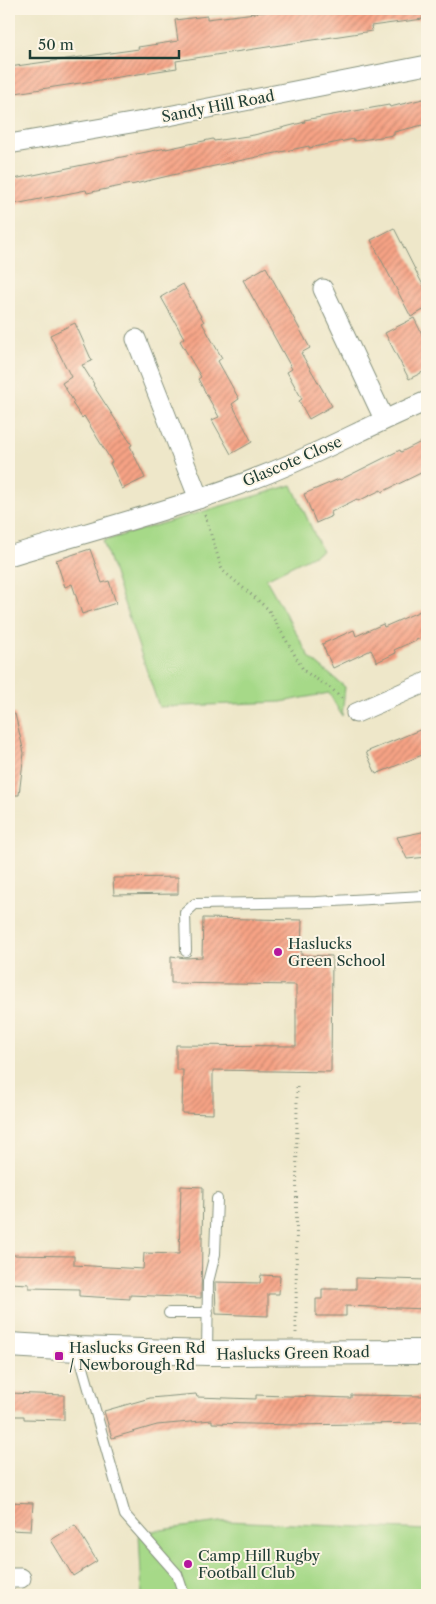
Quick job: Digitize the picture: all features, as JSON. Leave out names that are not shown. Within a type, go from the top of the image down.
[{"type":"street","name":"Sandy Hill Road","points":[[9,144],[143,121],[427,65]]},
{"type":"street","points":[[323,290],[384,420]]},
{"type":"street","points":[[136,339],[199,499]]},
{"type":"street","name":"Glascote Close","points":[[9,556],[199,499],[293,463],[427,401]]},
{"type":"street","points":[[356,713],[427,682]]},
{"type":"street","name":"Haslucks Green Road","points":[[9,1345],[207,1353],[427,1352]]},
{"type":"lane","points":[[186,950],[185,913],[195,904],[317,902],[423,896],[427,898]]},
{"type":"lane","points":[[207,1353],[208,1282],[214,1254],[217,1198]]},
{"type":"lane","points":[[169,1313],[208,1314]]},
{"type":"lane","points":[[78,1349],[126,1516],[177,1574],[184,1595]]},
{"type":"path","points":[[199,499],[222,570],[268,609],[304,671],[332,690],[356,713]]},
{"type":"path","points":[[296,1086],[296,1353]]},
{"type":"green space","points":[[292,485],[322,551],[266,579],[310,658],[345,687],[342,716],[329,693],[281,702],[159,707],[103,541]]},
{"type":"green space","points":[[227,1521],[427,1530],[427,1595],[142,1595],[139,1533]]},
{"type":"building","points":[[287,9],[423,9],[423,19],[371,26],[372,31],[176,61],[177,68],[9,94],[9,67],[139,49],[138,47],[178,41],[175,20],[207,16],[207,19]]},
{"type":"building","points":[[427,98],[427,124],[394,132],[394,135],[354,141],[354,139],[309,148],[309,146],[131,185],[87,193],[86,190],[15,204],[9,180],[213,139],[214,141],[254,135],[305,122],[304,120],[389,105],[390,107]]},
{"type":"building","points":[[394,228],[427,293],[427,308],[411,317],[371,240]]},
{"type":"building","points":[[266,267],[310,348],[301,353],[332,406],[309,419],[299,401],[302,399],[287,372],[292,369],[243,280]]},
{"type":"building","points":[[183,284],[222,358],[218,361],[239,399],[232,404],[252,442],[231,454],[212,420],[219,417],[198,379],[201,377],[180,341],[184,338],[161,297]]},
{"type":"building","points":[[414,318],[427,344],[427,370],[409,379],[385,333]]},
{"type":"building","points":[[75,323],[92,361],[82,365],[132,445],[130,446],[145,478],[122,489],[110,463],[112,462],[84,416],[82,418],[72,403],[74,402],[62,383],[71,377],[50,335]]},
{"type":"building","points":[[427,439],[427,470],[382,492],[381,490],[358,501],[357,499],[331,512],[332,516],[316,523],[304,494],[340,480],[400,450],[401,452]]},
{"type":"building","points":[[90,549],[102,583],[109,581],[116,603],[82,614],[72,584],[65,587],[56,560]]},
{"type":"building","points":[[427,608],[427,635],[394,650],[396,653],[377,662],[371,650],[333,668],[322,644],[354,630],[356,636],[383,624],[384,627]]},
{"type":"building","points":[[15,714],[24,753],[19,795],[9,795],[9,715]]},
{"type":"building","points":[[427,727],[427,753],[376,774],[366,752]]},
{"type":"building","points":[[427,831],[427,857],[407,859],[397,837]]},
{"type":"building","points":[[178,877],[178,894],[114,895],[113,878]]},
{"type":"building","points":[[203,918],[302,920],[301,955],[332,956],[331,1072],[213,1070],[213,1114],[182,1113],[183,1070],[176,1070],[176,1045],[296,1046],[296,985],[171,983],[171,956],[186,958],[202,957]]},
{"type":"building","points":[[181,1186],[203,1187],[201,1298],[130,1295],[130,1299],[79,1296],[79,1289],[29,1288],[29,1284],[9,1283],[9,1255],[74,1256],[74,1265],[143,1269],[144,1253],[179,1254]]},
{"type":"building","points":[[261,1275],[280,1276],[279,1294],[268,1294],[268,1316],[216,1314],[215,1282],[260,1283]]},
{"type":"building","points":[[356,1278],[427,1280],[427,1309],[346,1306],[346,1316],[316,1316],[316,1299],[322,1299],[322,1289],[356,1289]]},
{"type":"building","points":[[9,1393],[64,1395],[64,1420],[24,1419],[24,1416],[9,1416]]},
{"type":"building","points":[[196,1394],[197,1397],[256,1399],[256,1395],[351,1398],[351,1395],[427,1396],[427,1423],[292,1425],[212,1423],[212,1420],[157,1425],[112,1438],[104,1411],[150,1398]]},
{"type":"building","points":[[9,1502],[33,1503],[31,1531],[9,1530]]},
{"type":"building","points":[[75,1525],[97,1561],[73,1576],[51,1540]]},
{"type":"place","name":"Haslucks Green School","points":[[278,952]]},
{"type":"place","name":"Haslucks Green Rd / Newborough Rd","points":[[59,1356]]},
{"type":"place","name":"Camp Hill Rugby Football Club","points":[[188,1564]]}]
